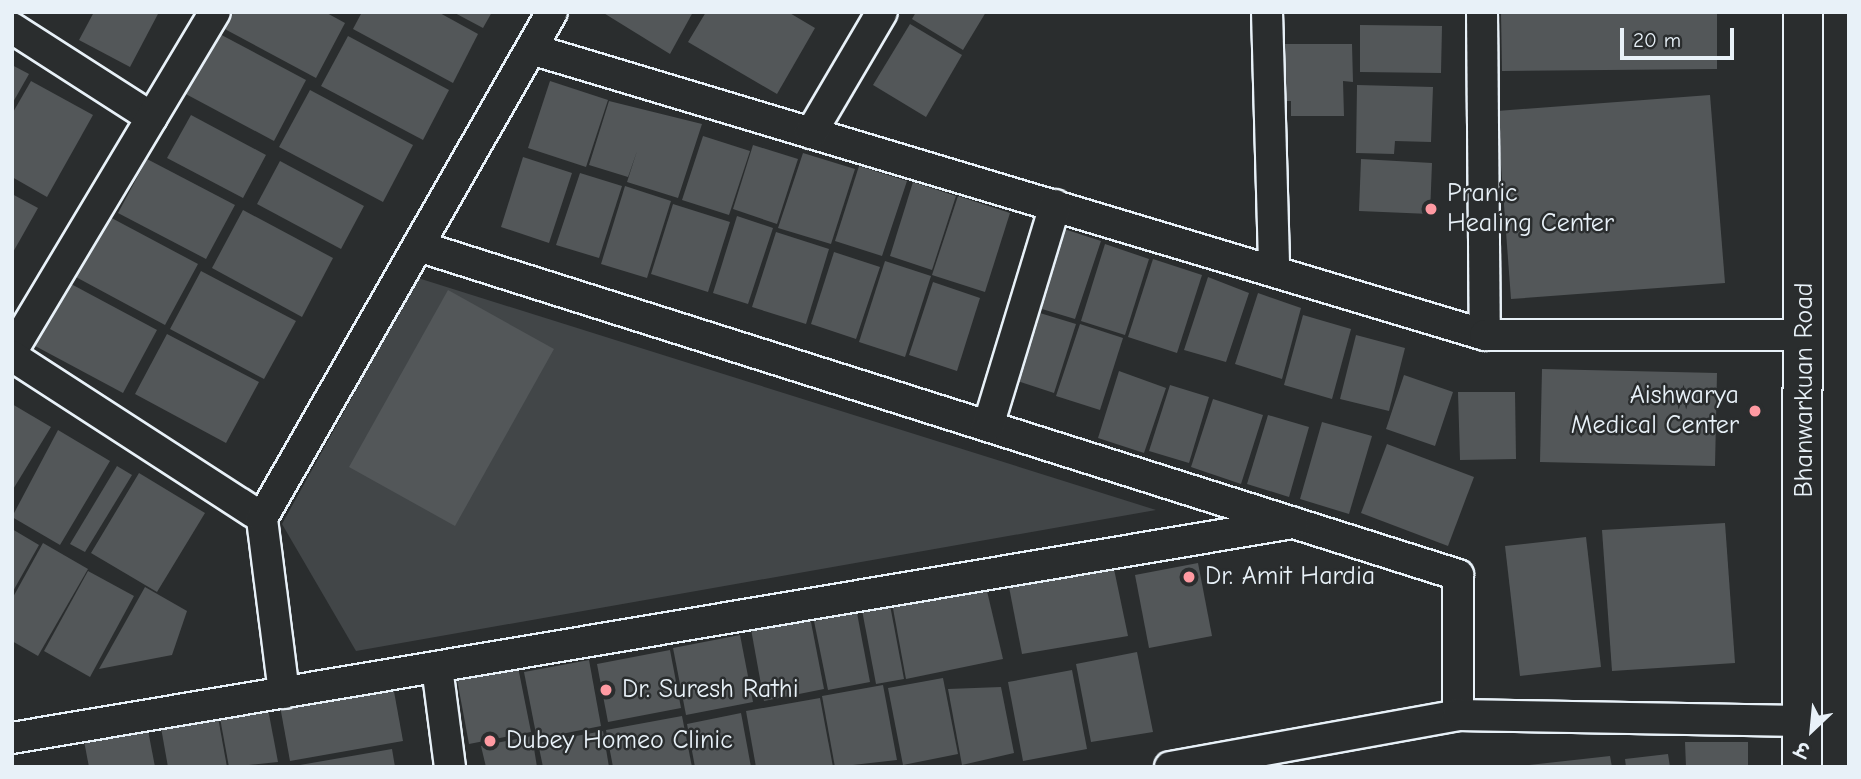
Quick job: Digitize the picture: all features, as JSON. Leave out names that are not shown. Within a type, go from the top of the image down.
[{"type":"main road","name":"Bhanwarkuan Road","points":[[1802,767],[1807,335],[1803,12]]},
{"type":"street","points":[[12,351],[215,12]]},
{"type":"street","points":[[284,693],[262,518],[552,12]]},
{"type":"street","points":[[811,133],[882,12]]},
{"type":"street","points":[[1267,12],[1273,270]]},
{"type":"street","points":[[1482,12],[1485,335]]},
{"type":"street","points":[[12,28],[152,118]]},
{"type":"street","points":[[531,49],[1485,335],[1807,335]]},
{"type":"street","points":[[988,426],[1055,205]]},
{"type":"street","points":[[418,246],[1458,575],[1458,715]]},
{"type":"street","points":[[12,356],[262,518]]},
{"type":"street","points":[[12,738],[1293,523]]},
{"type":"street","points":[[436,667],[450,767]]},
{"type":"street","points":[[1170,767],[1458,715],[1801,722]]},
{"type":"shaded area","points":[[418,278],[1156,510],[356,651],[282,524]]},
{"type":"building","points":[[94,12],[159,12],[130,67],[79,40]]},
{"type":"building","points":[[229,12],[325,12],[345,23],[316,78],[221,27]]},
{"type":"building","points":[[362,12],[438,12],[478,34],[453,83],[353,29]]},
{"type":"building","points":[[453,12],[492,12],[483,28]]},
{"type":"building","points":[[602,12],[693,12],[670,54]]},
{"type":"building","points":[[706,12],[788,12],[815,28],[777,94],[688,42]]},
{"type":"building","points":[[916,12],[986,12],[963,50],[912,19]]},
{"type":"building","points":[[1501,12],[1717,12],[1717,69],[1502,71]]},
{"type":"building","points":[[910,24],[962,55],[926,117],[873,85]]},
{"type":"building","points":[[1360,25],[1442,26],[1441,73],[1360,72]]},
{"type":"building","points":[[214,31],[306,80],[274,141],[182,92]]},
{"type":"building","points":[[348,36],[449,90],[423,140],[321,86]]},
{"type":"building","points":[[1272,44],[1352,44],[1353,82],[1343,81],[1344,116],[1291,116],[1291,101],[1273,101]]},
{"type":"building","points":[[12,65],[29,74],[12,104]]},
{"type":"building","points":[[31,81],[93,115],[47,197],[12,177],[12,114]]},
{"type":"building","points":[[550,81],[608,100],[586,167],[528,148]]},
{"type":"building","points":[[1357,85],[1433,87],[1431,142],[1395,141],[1394,154],[1356,153]]},
{"type":"building","points":[[310,90],[413,145],[383,202],[279,147]]},
{"type":"building","points":[[1710,95],[1725,283],[1511,299],[1497,111]]},
{"type":"building","points":[[609,101],[702,124],[678,198],[627,182],[637,151],[628,177],[589,165]]},
{"type":"building","points":[[191,115],[266,155],[243,198],[167,158]]},
{"type":"building","points":[[703,136],[750,151],[729,215],[682,200]]},
{"type":"building","points":[[753,145],[798,159],[777,224],[733,209]]},
{"type":"building","points":[[803,153],[855,169],[831,244],[778,228]]},
{"type":"building","points":[[523,157],[572,173],[549,243],[501,227]]},
{"type":"building","points":[[147,159],[235,205],[206,259],[118,213]]},
{"type":"building","points":[[1361,159],[1432,163],[1430,214],[1359,211]]},
{"type":"building","points":[[280,161],[364,206],[341,249],[257,204]]},
{"type":"building","points":[[859,166],[907,181],[882,256],[835,241]]},
{"type":"building","points":[[580,173],[622,186],[599,258],[556,245]]},
{"type":"building","points":[[913,182],[956,196],[932,270],[890,256]]},
{"type":"building","points":[[625,186],[671,201],[647,278],[601,264]]},
{"type":"building","points":[[12,194],[38,208],[12,254]]},
{"type":"building","points":[[958,196],[1010,213],[985,292],[932,275]]},
{"type":"building","points":[[673,204],[730,222],[708,292],[651,274]]},
{"type":"building","points":[[243,210],[333,258],[302,317],[212,268]]},
{"type":"building","points":[[106,215],[198,264],[165,325],[74,276]]},
{"type":"building","points":[[737,216],[773,228],[748,304],[713,293]]},
{"type":"building","points":[[1058,227],[1101,241],[1075,319],[1032,306]]},
{"type":"building","points":[[776,232],[829,249],[806,324],[752,307]]},
{"type":"building","points":[[1105,244],[1149,259],[1125,335],[1081,321]]},
{"type":"building","points":[[834,252],[880,267],[856,339],[811,324]]},
{"type":"building","points":[[1153,259],[1202,275],[1177,353],[1128,337]]},
{"type":"building","points":[[885,261],[931,276],[905,357],[859,342]]},
{"type":"building","points":[[201,271],[296,321],[264,379],[170,329]]},
{"type":"building","points":[[58,277],[157,330],[123,393],[24,340]]},
{"type":"building","points":[[1208,277],[1249,293],[1226,362],[1184,350]]},
{"type":"building","points":[[933,282],[980,298],[957,371],[909,355]]},
{"type":"building","points":[[448,290],[554,349],[455,526],[349,467]]},
{"type":"building","points":[[1258,293],[1301,308],[1282,379],[1235,364]]},
{"type":"building","points":[[1030,310],[1076,324],[1054,393],[1008,378]]},
{"type":"building","points":[[1303,315],[1351,329],[1332,399],[1284,385]]},
{"type":"building","points":[[1080,324],[1123,338],[1100,410],[1056,396]]},
{"type":"building","points":[[167,334],[259,382],[226,443],[135,394]]},
{"type":"building","points":[[1356,335],[1405,348],[1389,411],[1340,399]]},
{"type":"building","points":[[1542,369],[1717,373],[1715,466],[1540,462]]},
{"type":"building","points":[[1119,371],[1166,388],[1144,453],[1098,438]]},
{"type":"building","points":[[1404,375],[1453,392],[1435,446],[1386,429]]},
{"type":"building","points":[[1170,385],[1209,397],[1189,463],[1149,451]]},
{"type":"building","points":[[1458,392],[1515,392],[1516,459],[1460,460]]},
{"type":"building","points":[[1213,399],[1263,415],[1241,484],[1191,467]]},
{"type":"building","points":[[12,404],[51,427],[12,491]]},
{"type":"building","points":[[1268,415],[1309,427],[1289,497],[1247,484]]},
{"type":"building","points":[[1322,422],[1372,436],[1349,514],[1300,499]]},
{"type":"building","points":[[58,430],[110,461],[60,545],[12,517]]},
{"type":"building","points":[[1387,444],[1474,477],[1448,546],[1361,513]]},
{"type":"building","points":[[117,466],[132,475],[85,552],[70,544]]},
{"type":"building","points":[[139,473],[205,513],[157,592],[91,553]]},
{"type":"building","points":[[1725,523],[1735,663],[1612,671],[1602,530]]},
{"type":"building","points":[[12,529],[39,545],[12,593]]},
{"type":"building","points":[[1586,537],[1601,667],[1520,676],[1505,546]]},
{"type":"building","points":[[43,543],[88,569],[38,656],[12,641],[12,599]]},
{"type":"building","points":[[1198,563],[1212,636],[1149,648],[1135,575]]},
{"type":"building","points":[[1114,569],[1128,636],[1022,654],[1009,587]]},
{"type":"building","points":[[88,571],[134,596],[90,677],[44,651]]},
{"type":"building","points":[[145,587],[187,611],[172,655],[99,669]]},
{"type":"building","points":[[987,591],[1003,659],[906,679],[892,603]]},
{"type":"building","points":[[890,605],[904,679],[876,684],[862,610]]},
{"type":"building","points":[[857,613],[870,682],[828,690],[814,621]]},
{"type":"building","points":[[810,617],[824,689],[764,701],[751,629]]},
{"type":"building","points":[[740,635],[753,702],[686,715],[673,648]]},
{"type":"building","points":[[670,650],[681,708],[608,722],[597,664]]},
{"type":"building","points":[[1137,652],[1153,732],[1091,742],[1076,664]]},
{"type":"building","points":[[589,660],[601,726],[537,739],[524,672]]},
{"type":"building","points":[[517,662],[531,732],[469,744],[456,674]]},
{"type":"building","points":[[1072,670],[1087,749],[1023,761],[1008,682]]},
{"type":"building","points":[[943,678],[958,754],[903,765],[888,688]]},
{"type":"building","points":[[883,685],[897,760],[835,767],[822,696]]},
{"type":"building","points":[[393,686],[403,741],[290,761],[280,706]]},
{"type":"building","points":[[1001,687],[1014,753],[962,765],[948,689]]},
{"type":"building","points":[[820,698],[833,767],[756,767],[746,711]]},
{"type":"building","points":[[268,709],[278,762],[229,767],[220,718]]},
{"type":"building","points":[[217,712],[227,767],[168,767],[160,722]]},
{"type":"building","points":[[741,713],[751,767],[695,767],[687,724]]},
{"type":"building","points":[[682,716],[692,767],[613,767],[606,730]]},
{"type":"building","points":[[148,730],[155,767],[89,767],[84,741]]},
{"type":"building","points":[[603,731],[609,767],[543,767],[538,743]]},
{"type":"building","points":[[532,736],[537,767],[486,767],[481,746]]},
{"type":"building","points":[[1685,742],[1748,742],[1748,767],[1686,767]]},
{"type":"building","points":[[392,749],[395,767],[300,767],[300,765]]},
{"type":"building","points":[[1668,754],[1670,767],[1626,767],[1625,759]]},
{"type":"building","points":[[1610,756],[1612,767],[1529,767],[1529,765]]},
{"type":"place","name":"Pranic Healing Center","points":[[1431,209]]},
{"type":"place","name":"Aishwarya Medical Center","points":[[1755,411]]},
{"type":"place","name":"Dr. Amit Hardia","points":[[1189,577]]},
{"type":"place","name":"Dr. Suresh Rathi","points":[[606,690]]},
{"type":"place","name":"Dubey Homeo Clinic","points":[[490,741]]}]
